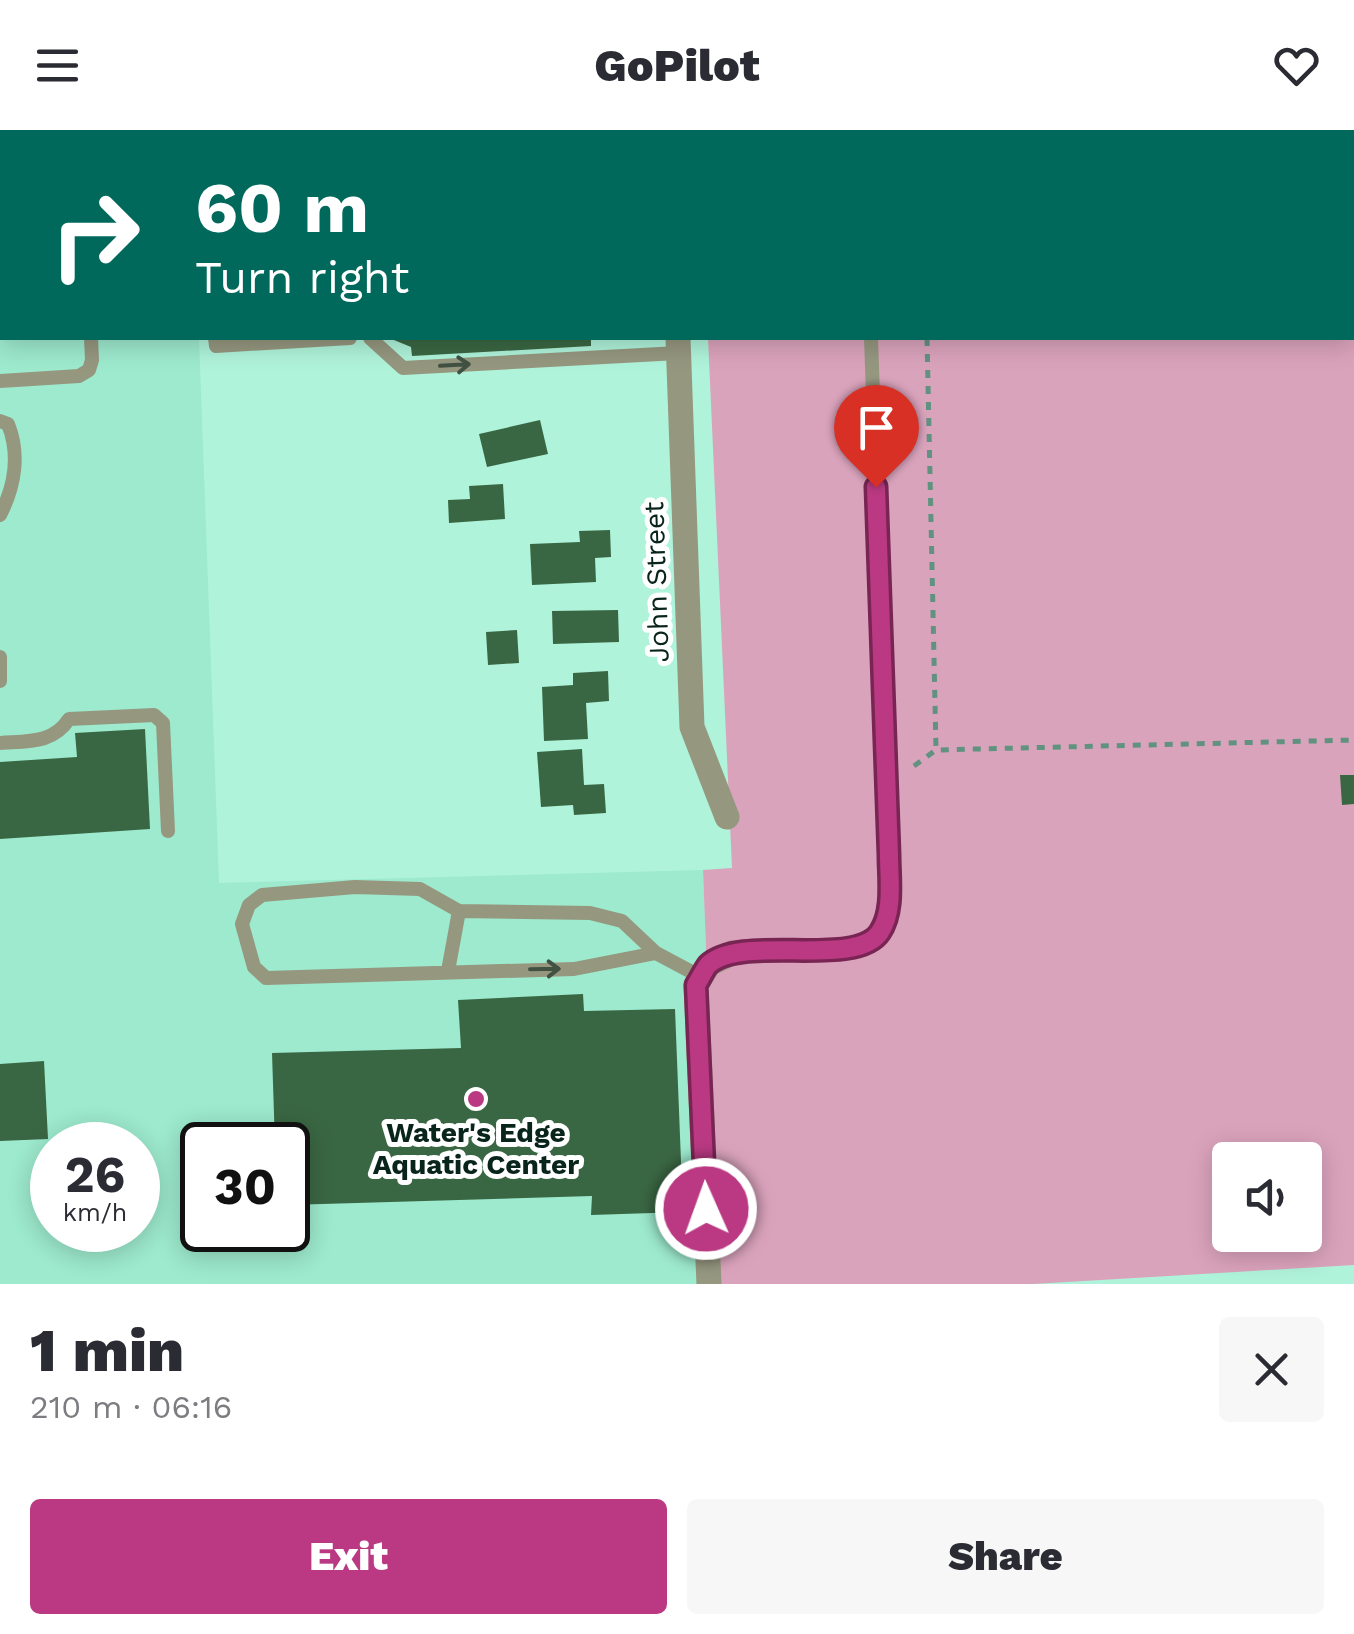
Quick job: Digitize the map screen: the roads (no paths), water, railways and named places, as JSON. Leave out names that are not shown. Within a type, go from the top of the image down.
[{"type":"street","name":"John Street","points":[[678,345],[692,727],[726,818]]},
{"type":"street","points":[[709,1284],[696,985],[709,964],[732,953]]},
{"type":"lane","points":[[0,381],[79,376],[89,370],[91,340]]},
{"type":"lane","points":[[215,340],[216,346],[316,340]]},
{"type":"lane","points":[[372,340],[402,368],[678,345]]},
{"type":"lane","points":[[732,953],[846,948],[868,942],[879,934],[888,914],[870,340]]},
{"type":"lane","points":[[0,421],[8,424],[16,444],[12,490],[0,514]]},
{"type":"lane","points":[[0,657],[0,681]]},
{"type":"lane","points":[[0,743],[43,740],[63,729],[69,719],[81,716],[154,715],[163,723],[168,830]]},
{"type":"lane","points":[[656,953],[574,969],[266,978],[254,967],[242,924],[249,905],[262,895],[355,887],[420,889],[458,911],[590,913],[622,922],[656,953],[701,977]]},
{"type":"lane","points":[[448,970],[458,911]]},
{"type":"place","name":"Water's Edge Aquatic Center","points":[[476,1099]]}]
